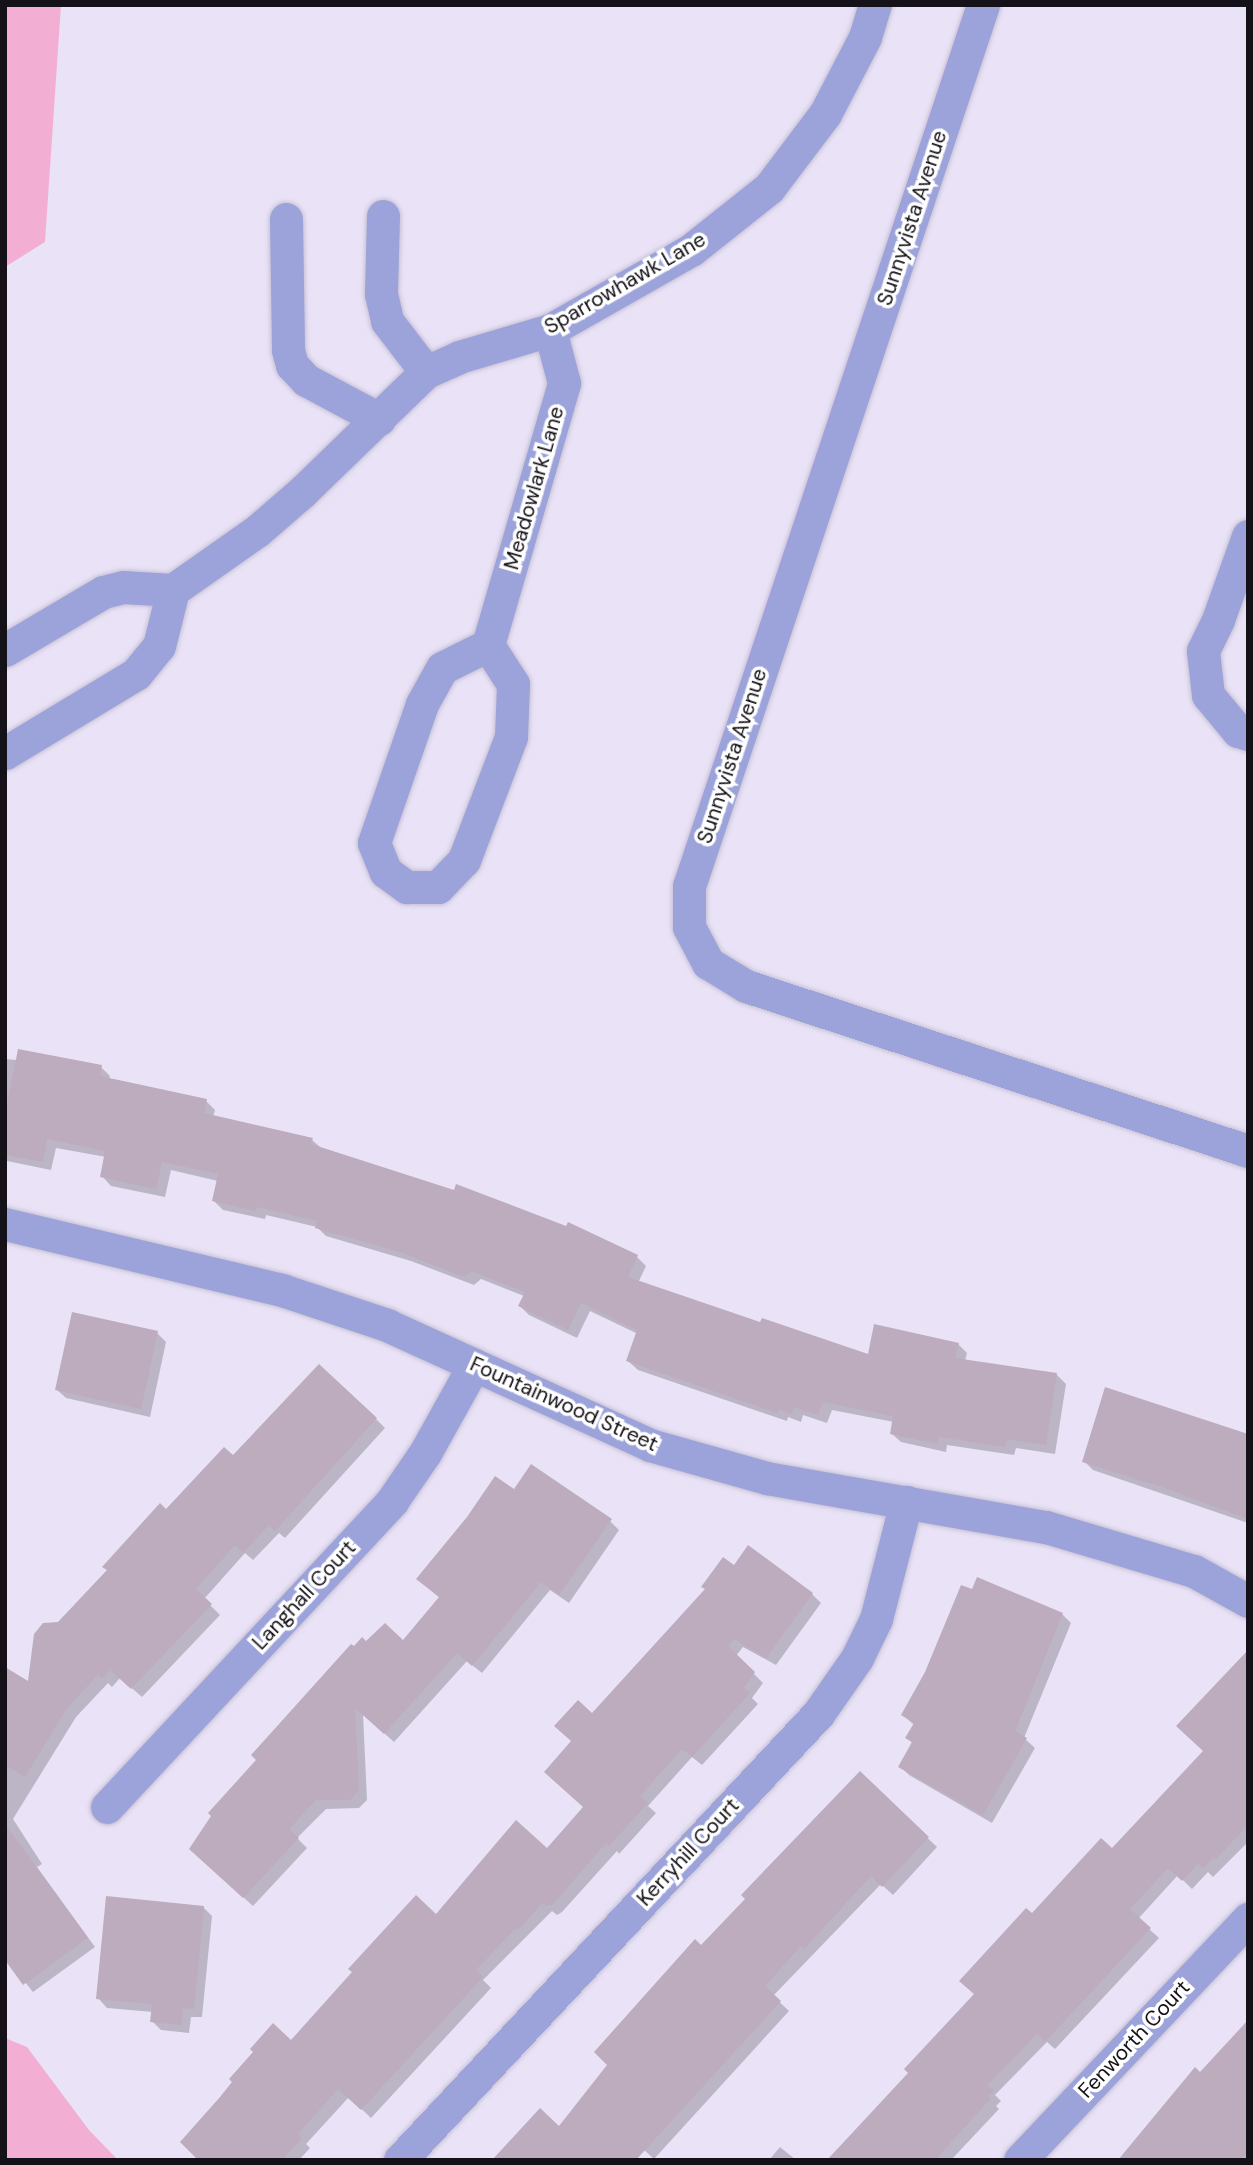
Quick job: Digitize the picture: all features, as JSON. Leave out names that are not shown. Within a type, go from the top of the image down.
[{"type":"street","name":"Sparrowhawk Lane","points":[[173,590],[257,531],[426,372],[459,357],[550,330],[691,250],[769,188],[825,114],[865,37],[875,5]]},
{"type":"street","name":"Sunnyvista Avenue","points":[[983,5],[689,886],[689,928],[708,963],[746,986],[1248,1151]]},
{"type":"street","points":[[383,216],[381,294],[387,321],[426,372]]},
{"type":"street","points":[[286,219],[288,350],[292,365],[306,380],[379,419]]},
{"type":"street","name":"Meadowlark Lane","points":[[488,645],[564,383],[550,330]]},
{"type":"street","points":[[1248,536],[1218,620],[1203,651],[1208,695],[1238,731],[1248,734]]},
{"type":"street","points":[[5,650],[103,592],[123,587],[173,590],[159,646],[136,674],[5,753]]},
{"type":"street","points":[[488,645],[513,684],[511,737],[464,860],[438,887],[407,887],[386,872],[374,843],[422,704],[442,668],[488,645]]},
{"type":"street","name":"Fountainwood Street","points":[[5,1224],[282,1290],[387,1325],[650,1445],[767,1478],[1046,1527],[1194,1571],[1248,1601]]},
{"type":"street","name":"Langhall Court","points":[[107,1807],[392,1501],[425,1453],[474,1365]]},
{"type":"street","name":"Kerryhill Court","points":[[400,2160],[818,1714],[857,1658],[876,1619],[906,1502]]},
{"type":"street","name":"Fenworth Court","points":[[1020,2160],[1248,1919]]},
{"type":"shaded area","points":[[5,5],[61,5],[45,242],[5,267]]},
{"type":"shaded area","points":[[5,2038],[27,2047],[89,2130],[118,2160],[5,2160]]},
{"type":"building","points":[[18,1049],[102,1065],[100,1076],[207,1099],[204,1113],[313,1138],[311,1144],[454,1190],[456,1184],[566,1226],[568,1222],[638,1255],[628,1277],[760,1322],[762,1318],[868,1354],[874,1324],[959,1343],[955,1358],[1057,1373],[1046,1445],[1007,1439],[1005,1447],[939,1437],[937,1444],[890,1434],[893,1416],[823,1402],[818,1415],[794,1407],[792,1414],[779,1409],[777,1413],[626,1361],[637,1330],[581,1303],[568,1330],[518,1306],[525,1292],[471,1271],[464,1277],[400,1252],[315,1228],[317,1221],[257,1207],[256,1211],[212,1201],[218,1174],[162,1162],[156,1189],[100,1177],[105,1151],[47,1139],[43,1162],[5,1155],[5,1114]]},
{"type":"building","points":[[72,1312],[158,1331],[141,1409],[55,1390]]},
{"type":"building","points":[[319,1364],[377,1418],[275,1531],[269,1525],[243,1553],[235,1545],[196,1589],[212,1604],[131,1689],[110,1670],[102,1679],[98,1675],[67,1708],[25,1777],[5,1765],[5,1667],[28,1681],[34,1634],[43,1623],[58,1622],[107,1570],[102,1567],[160,1503],[166,1509],[224,1447],[233,1455]]},
{"type":"building","points":[[1105,1387],[1248,1434],[1248,1519],[1165,1488],[1082,1462]]},
{"type":"building","points":[[531,1464],[612,1519],[559,1595],[541,1582],[472,1666],[457,1653],[384,1734],[355,1708],[359,1790],[350,1800],[316,1800],[289,1829],[299,1838],[243,1898],[189,1849],[211,1816],[208,1813],[256,1760],[251,1755],[351,1644],[354,1646],[362,1637],[366,1641],[385,1623],[403,1640],[439,1597],[416,1579],[467,1517],[495,1476],[514,1489]]},
{"type":"building","points":[[748,1545],[813,1593],[766,1658],[734,1639],[728,1646],[755,1672],[744,1688],[750,1693],[692,1757],[682,1749],[640,1796],[648,1803],[609,1846],[606,1843],[553,1904],[546,1906],[542,1903],[476,1970],[483,1977],[361,2110],[338,2089],[298,2134],[302,2138],[282,2160],[198,2160],[180,2142],[232,2082],[229,2079],[253,2052],[250,2049],[273,2023],[291,2040],[352,1972],[348,1969],[416,1895],[436,1914],[516,1820],[547,1848],[583,1807],[544,1772],[571,1741],[554,1726],[578,1700],[592,1713],[705,1589],[701,1587],[723,1557],[734,1565]]},
{"type":"building","points":[[977,1577],[1063,1613],[1015,1731],[1027,1738],[983,1815],[898,1767],[912,1742],[905,1738],[914,1723],[901,1715],[925,1672],[961,1585],[972,1589]]},
{"type":"building","points":[[1248,1650],[1248,1825],[1215,1860],[1213,1858],[1203,1869],[1198,1864],[1182,1881],[1168,1868],[1130,1909],[1151,1928],[1045,2042],[1037,2034],[987,2085],[994,2091],[988,2096],[991,2098],[935,2160],[827,2160],[908,2073],[904,2069],[974,1994],[959,1981],[1026,1908],[1032,1913],[1101,1838],[1112,1848],[1203,1751],[1176,1726]]},
{"type":"building","points":[[860,1771],[929,1837],[882,1887],[871,1876],[804,1949],[801,1946],[765,1986],[781,2001],[636,2160],[492,2160],[540,2108],[559,2126],[607,2065],[594,2052],[695,1939],[701,1945],[745,1899],[741,1895]]},
{"type":"building","points":[[5,1824],[88,1938],[23,1985],[5,1960]]},
{"type":"building","points":[[106,1896],[204,1906],[194,2009],[183,2008],[181,2025],[150,2022],[152,2004],[96,1999]]},
{"type":"building","points":[[1248,2020],[1248,2152],[1241,2160],[1118,2160],[1195,2067],[1200,2072]]}]
